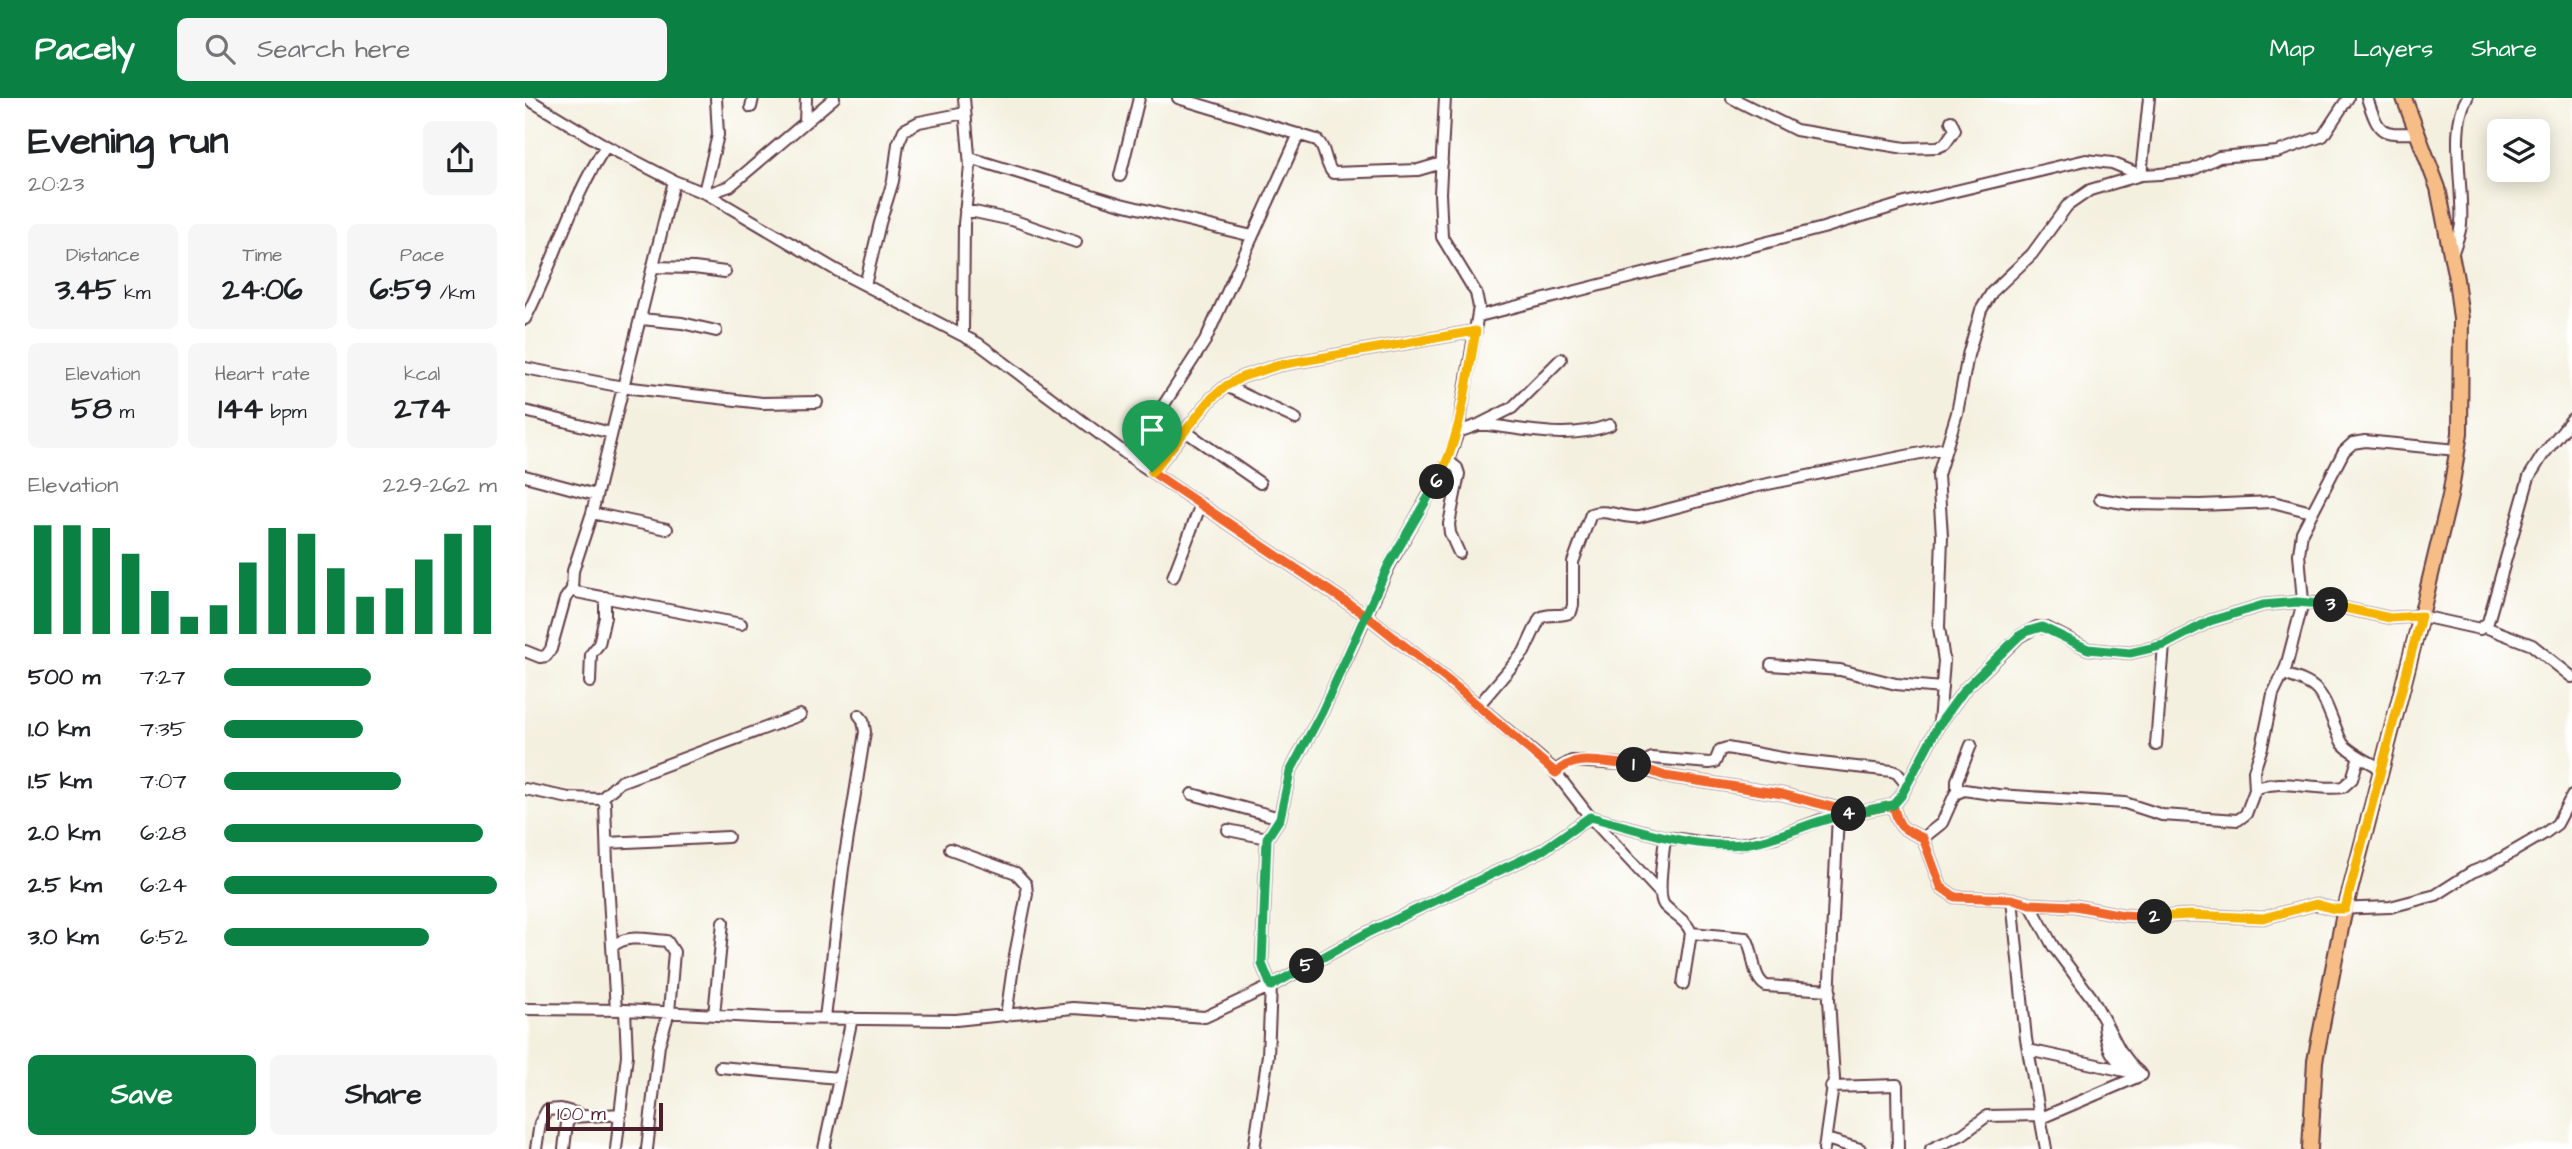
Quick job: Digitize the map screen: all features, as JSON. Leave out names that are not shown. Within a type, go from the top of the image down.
[{"type":"main road","points":[[2310,1149],[2315,1061],[2345,909],[2421,616],[2450,496],[2458,450],[2462,319],[2438,188],[2404,98]]},
{"type":"street","points":[[526,98],[606,146],[674,181],[706,193],[792,245],[963,334],[1130,457],[1367,616],[1556,773],[1590,817],[1660,893]]},
{"type":"street","points":[[706,193],[717,135],[716,98]]},
{"type":"street","points":[[805,122],[806,98]]},
{"type":"street","points":[[706,193],[730,186],[834,98]]},
{"type":"street","points":[[963,334],[965,210],[970,158],[964,98]]},
{"type":"street","points":[[1120,176],[1139,98]]},
{"type":"street","points":[[1178,98],[1321,143],[1333,173],[1418,170],[1442,163]]},
{"type":"street","points":[[1254,1149],[1268,1055],[1271,986],[1262,964],[1267,838],[1280,818],[1290,772],[1367,616],[1388,566],[1448,461],[1458,432],[1479,316],[1476,293],[1443,237],[1445,98]]},
{"type":"street","points":[[1733,98],[1796,130],[1905,148],[1938,147],[1945,144],[1955,130],[1951,121]]},
{"type":"street","points":[[2141,174],[2149,98]]},
{"type":"street","points":[[1938,726],[1944,661],[1939,627],[1942,536],[1938,475],[1957,413],[1974,329],[1992,292],[2032,254],[2067,206],[2090,190],[2141,174],[2185,171],[2219,157],[2277,152],[2317,139],[2323,136],[2348,98]]},
{"type":"street","points":[[2367,98],[2382,131],[2388,134],[2419,133]]},
{"type":"street","points":[[2452,255],[2461,223],[2459,123],[2467,98]]},
{"type":"street","points":[[865,285],[893,181],[900,136],[904,130],[919,122],[965,113]]},
{"type":"street","points":[[1130,457],[1205,341],[1299,134]]},
{"type":"street","points":[[525,318],[551,265],[577,196],[606,146]]},
{"type":"street","points":[[970,158],[1121,204],[1252,236]]},
{"type":"street","points":[[1479,316],[1810,232],[1905,203],[2086,160],[2112,163],[2141,174]]},
{"type":"street","points":[[525,651],[540,657],[546,656],[551,649],[565,598],[572,589],[573,570],[592,513],[674,181]]},
{"type":"street","points":[[965,210],[1012,220],[1076,242]]},
{"type":"street","points":[[654,267],[725,272]]},
{"type":"street","points":[[641,319],[682,323],[716,331]]},
{"type":"street","points":[[1152,472],[1211,399],[1242,377],[1279,365],[1476,331]]},
{"type":"street","points":[[1458,432],[1512,408],[1561,359]]},
{"type":"street","points":[[525,368],[622,387],[762,403],[817,402]]},
{"type":"street","points":[[1226,386],[1296,419]]},
{"type":"street","points":[[525,411],[611,433]]},
{"type":"street","points":[[2484,627],[2529,477],[2572,419]]},
{"type":"street","points":[[1478,425],[1570,434],[1610,425]]},
{"type":"street","points":[[1185,431],[1260,483]]},
{"type":"street","points":[[1957,791],[2125,803],[2155,814],[2231,821],[2242,819],[2255,790],[2254,771],[2275,687],[2283,674],[2303,602],[2300,543],[2311,512],[2344,452],[2353,443],[2365,441],[2458,450]]},
{"type":"street","points":[[1478,706],[1524,652],[1540,618],[1549,614],[1564,615],[1571,612],[1573,562],[1591,514],[1599,511],[1622,517],[1639,517],[1753,486],[1945,449]]},
{"type":"street","points":[[1448,461],[1457,468],[1459,474],[1449,528],[1459,553]]},
{"type":"street","points":[[525,476],[596,495]]},
{"type":"street","points":[[2100,499],[2130,503],[2218,506],[2273,502],[2311,512]]},
{"type":"street","points":[[1173,577],[1201,504]]},
{"type":"street","points":[[592,513],[667,529]]},
{"type":"street","points":[[572,589],[741,624]]},
{"type":"street","points":[[590,682],[591,654],[599,644],[605,617],[605,597]]},
{"type":"street","points":[[1590,817],[1665,837],[1714,844],[1755,842],[1838,815],[1893,805],[1951,706],[1974,678],[1996,661],[2019,636],[2037,627],[2047,628],[2097,651],[2130,653],[2164,645],[2210,621],[2263,605],[2303,602],[2326,604],[2390,618],[2421,616],[2472,629],[2484,627],[2532,645],[2572,677]]},
{"type":"street","points":[[2156,745],[2164,645]]},
{"type":"street","points":[[1771,665],[1840,670],[1896,684],[1942,688]]},
{"type":"street","points":[[2283,674],[2308,682],[2321,692],[2341,741],[2380,768]]},
{"type":"street","points":[[525,789],[569,798],[601,799],[620,782],[800,715]]},
{"type":"street","points":[[825,1018],[843,868],[865,732],[863,720],[859,715]]},
{"type":"street","points":[[1923,838],[1943,823],[1957,791],[1957,780],[1971,745]]},
{"type":"street","points":[[1556,773],[1561,766],[1572,761],[1637,765],[1652,758],[1713,763],[1720,750],[1727,748],[1793,760],[1892,771],[1907,785]]},
{"type":"street","points":[[2255,790],[2260,786],[2272,784],[2323,789],[2343,788],[2352,779],[2359,756]]},
{"type":"street","points":[[1637,765],[1665,776],[1782,794],[1855,813]]},
{"type":"street","points":[[1192,794],[1280,818]]},
{"type":"street","points":[[1923,838],[1941,887],[1948,894],[1961,898],[2012,899],[2030,904],[2075,906],[2123,915],[2263,918],[2316,904],[2334,909],[2398,906],[2443,891],[2472,872],[2492,864],[2545,834],[2557,824],[2572,796]]},
{"type":"street","points":[[601,799],[607,808],[612,947],[627,1045],[616,1149]]},
{"type":"street","points":[[1893,805],[1898,825],[1904,831],[1923,838]]},
{"type":"street","points":[[1838,815],[1830,990],[1834,1079],[1825,1144],[1860,1149]]},
{"type":"street","points":[[525,1009],[956,1020],[1073,1009],[1205,1017],[1271,986],[1367,933],[1543,850],[1590,817]]},
{"type":"street","points":[[1229,830],[1267,838]]},
{"type":"street","points":[[607,843],[728,837]]},
{"type":"street","points":[[1665,837],[1660,893],[1662,902],[1689,927],[1691,933],[1683,984]]},
{"type":"street","points":[[950,849],[1016,873],[1026,884],[1027,894],[1006,1016]]},
{"type":"street","points":[[2012,899],[2018,982],[2046,1149]]},
{"type":"street","points":[[2030,904],[2053,946],[2092,998],[2120,1051],[2142,1074]]},
{"type":"street","points":[[714,1015],[723,922]]},
{"type":"street","points":[[1691,933],[1746,938],[1757,974],[1766,986],[1830,990]]},
{"type":"street","points":[[612,947],[625,939],[670,943],[674,952],[669,1012],[659,1045],[647,1149]]},
{"type":"street","points":[[824,1149],[852,1018]]},
{"type":"street","points":[[2028,1050],[2142,1074]]},
{"type":"street","points":[[720,1067],[838,1078]]},
{"type":"street","points":[[1931,1149],[1963,1135],[1987,1116],[2041,1116],[2142,1074]]},
{"type":"street","points":[[1831,1087],[1897,1085],[1898,1149]]},
{"type":"street","points":[[537,1149],[540,1123],[547,1110],[561,1109],[582,1115]]},
{"type":"street","points":[[564,1149],[567,1123],[572,1117],[621,1114]]},
{"type":"route","points":[[1152,472],[1211,399],[1242,377],[1279,365],[1476,331],[1458,432],[1448,461],[1388,566],[1367,616],[1322,712],[1290,772],[1280,818],[1267,838],[1262,964],[1271,986],[1367,933],[1543,850],[1590,817],[1665,837],[1714,844],[1739,844],[1775,837],[1838,815],[1874,810],[1893,805],[1901,796],[1951,706],[1974,678],[1996,661],[2019,636],[2037,627],[2047,628],[2088,649],[2130,653],[2164,645],[2210,621],[2276,603],[2326,604],[2390,618],[2421,616],[2345,909],[2316,904],[2263,918],[2189,915],[2155,917],[2123,915],[2066,905],[2030,904],[2012,899],[1961,898],[1948,894],[1941,887],[1923,838],[1904,831],[1898,825],[1893,805],[1874,810],[1855,813],[1843,808],[1782,794],[1665,776],[1637,765],[1572,761],[1561,766],[1556,773],[1460,690],[1367,616],[1152,472]]}]
